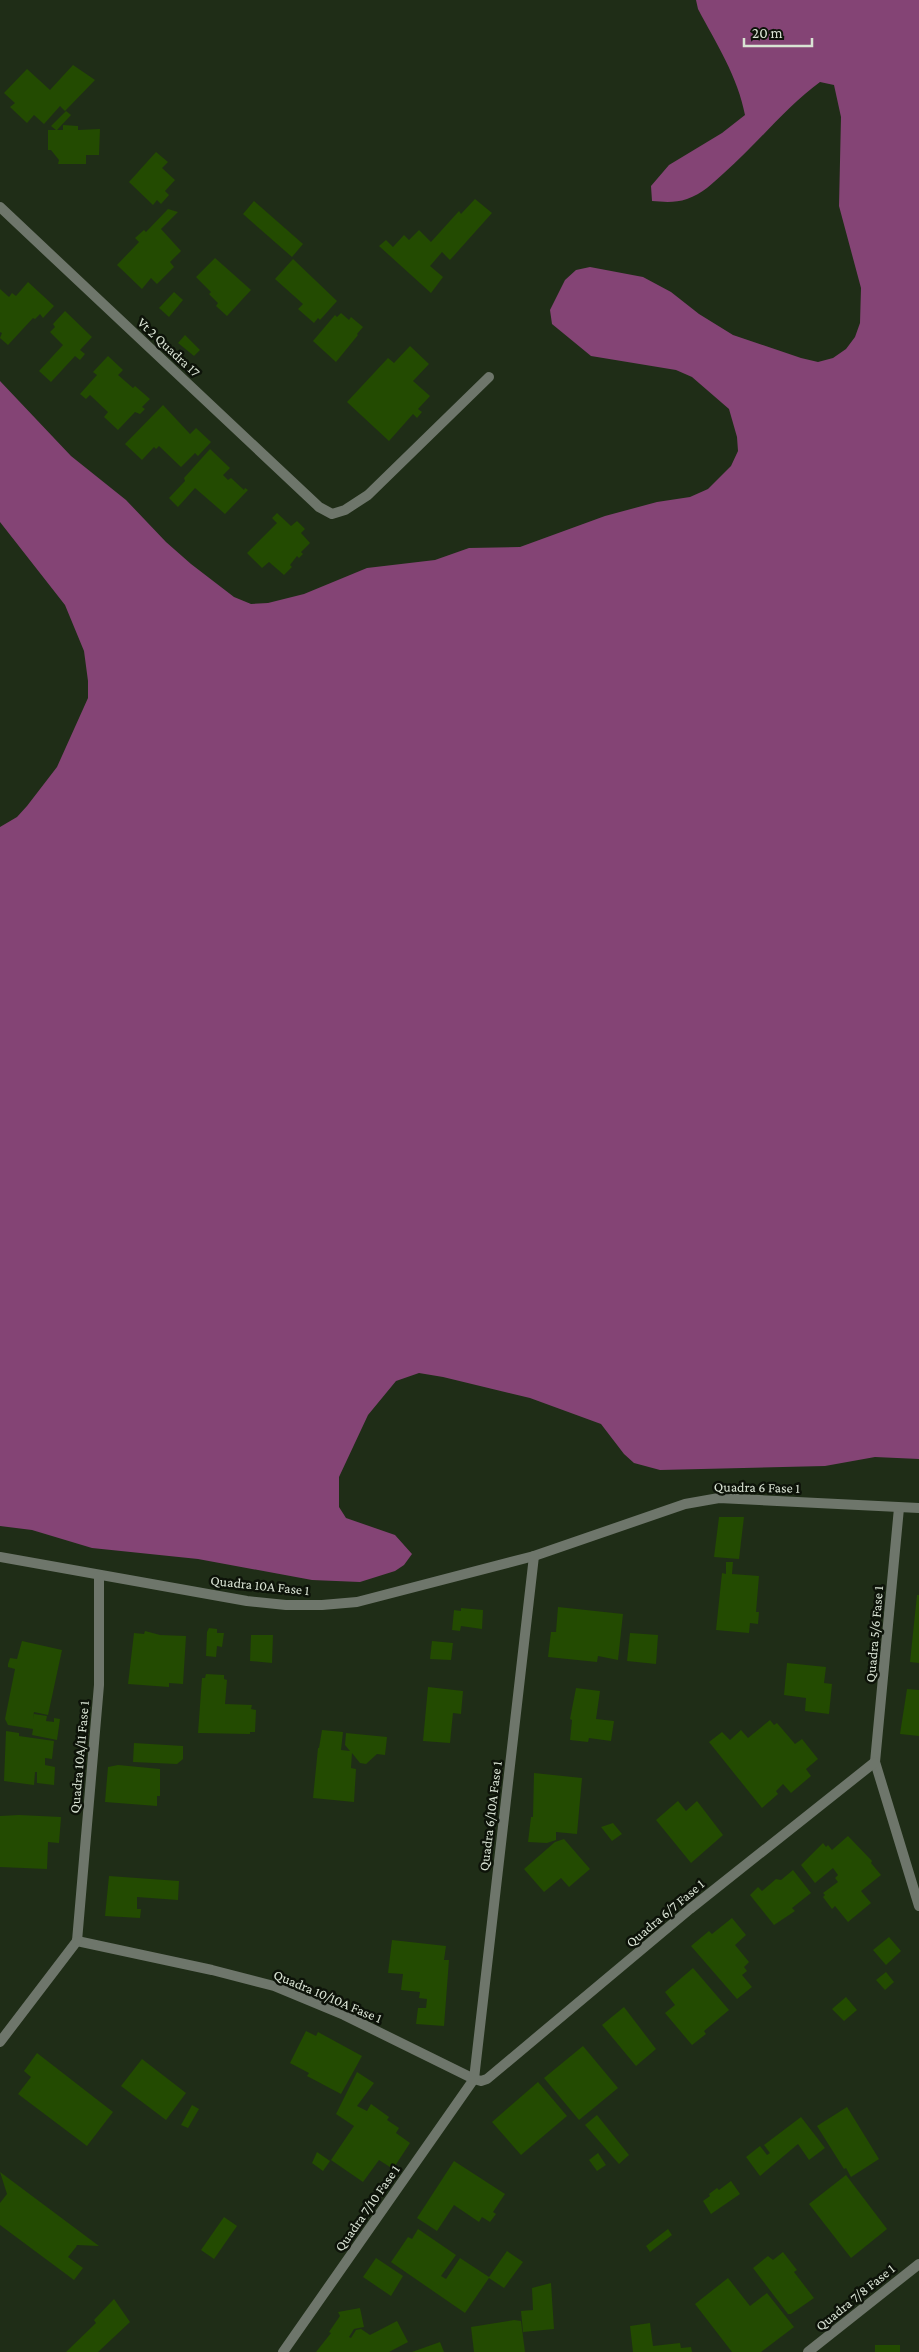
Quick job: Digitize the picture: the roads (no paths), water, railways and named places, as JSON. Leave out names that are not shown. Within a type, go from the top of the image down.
[{"type":"street","name":"Vt 2 Quadra 17","points":[[0,207],[319,506],[332,514],[345,510],[368,496],[489,377]]},
{"type":"street","name":"Quadra 6 Fase 1","points":[[534,1556],[685,1504],[718,1498],[919,1508]]},
{"type":"street","name":"Quadra 5/6 Fase 1","points":[[875,1762],[899,1508]]},
{"type":"street","name":"Quadra 10A Fase 1","points":[[0,1557],[99,1576],[247,1600],[322,1605],[374,1598],[534,1556]]},
{"type":"street","name":"Quadra 6/10A Fase 1","points":[[474,2079],[534,1556]]},
{"type":"street","name":"Quadra 10A/11 Fase 1","points":[[77,1941],[99,1685],[99,1576]]},
{"type":"street","points":[[875,1762],[919,1906]]},
{"type":"street","name":"Quadra 6/7 Fase 1","points":[[474,2079],[481,2081],[492,2077],[690,1909],[875,1762]]},
{"type":"street","points":[[0,2042],[77,1941]]},
{"type":"street","name":"Quadra 10/10A Fase 1","points":[[77,1941],[212,1970],[274,1986],[344,2015],[474,2079]]},
{"type":"street","name":"Quadra 7/10 Fase 1","points":[[283,2352],[474,2079]]},
{"type":"street","name":"Quadra 7/8 Fase 1","points":[[808,2352],[919,2264]]}]
